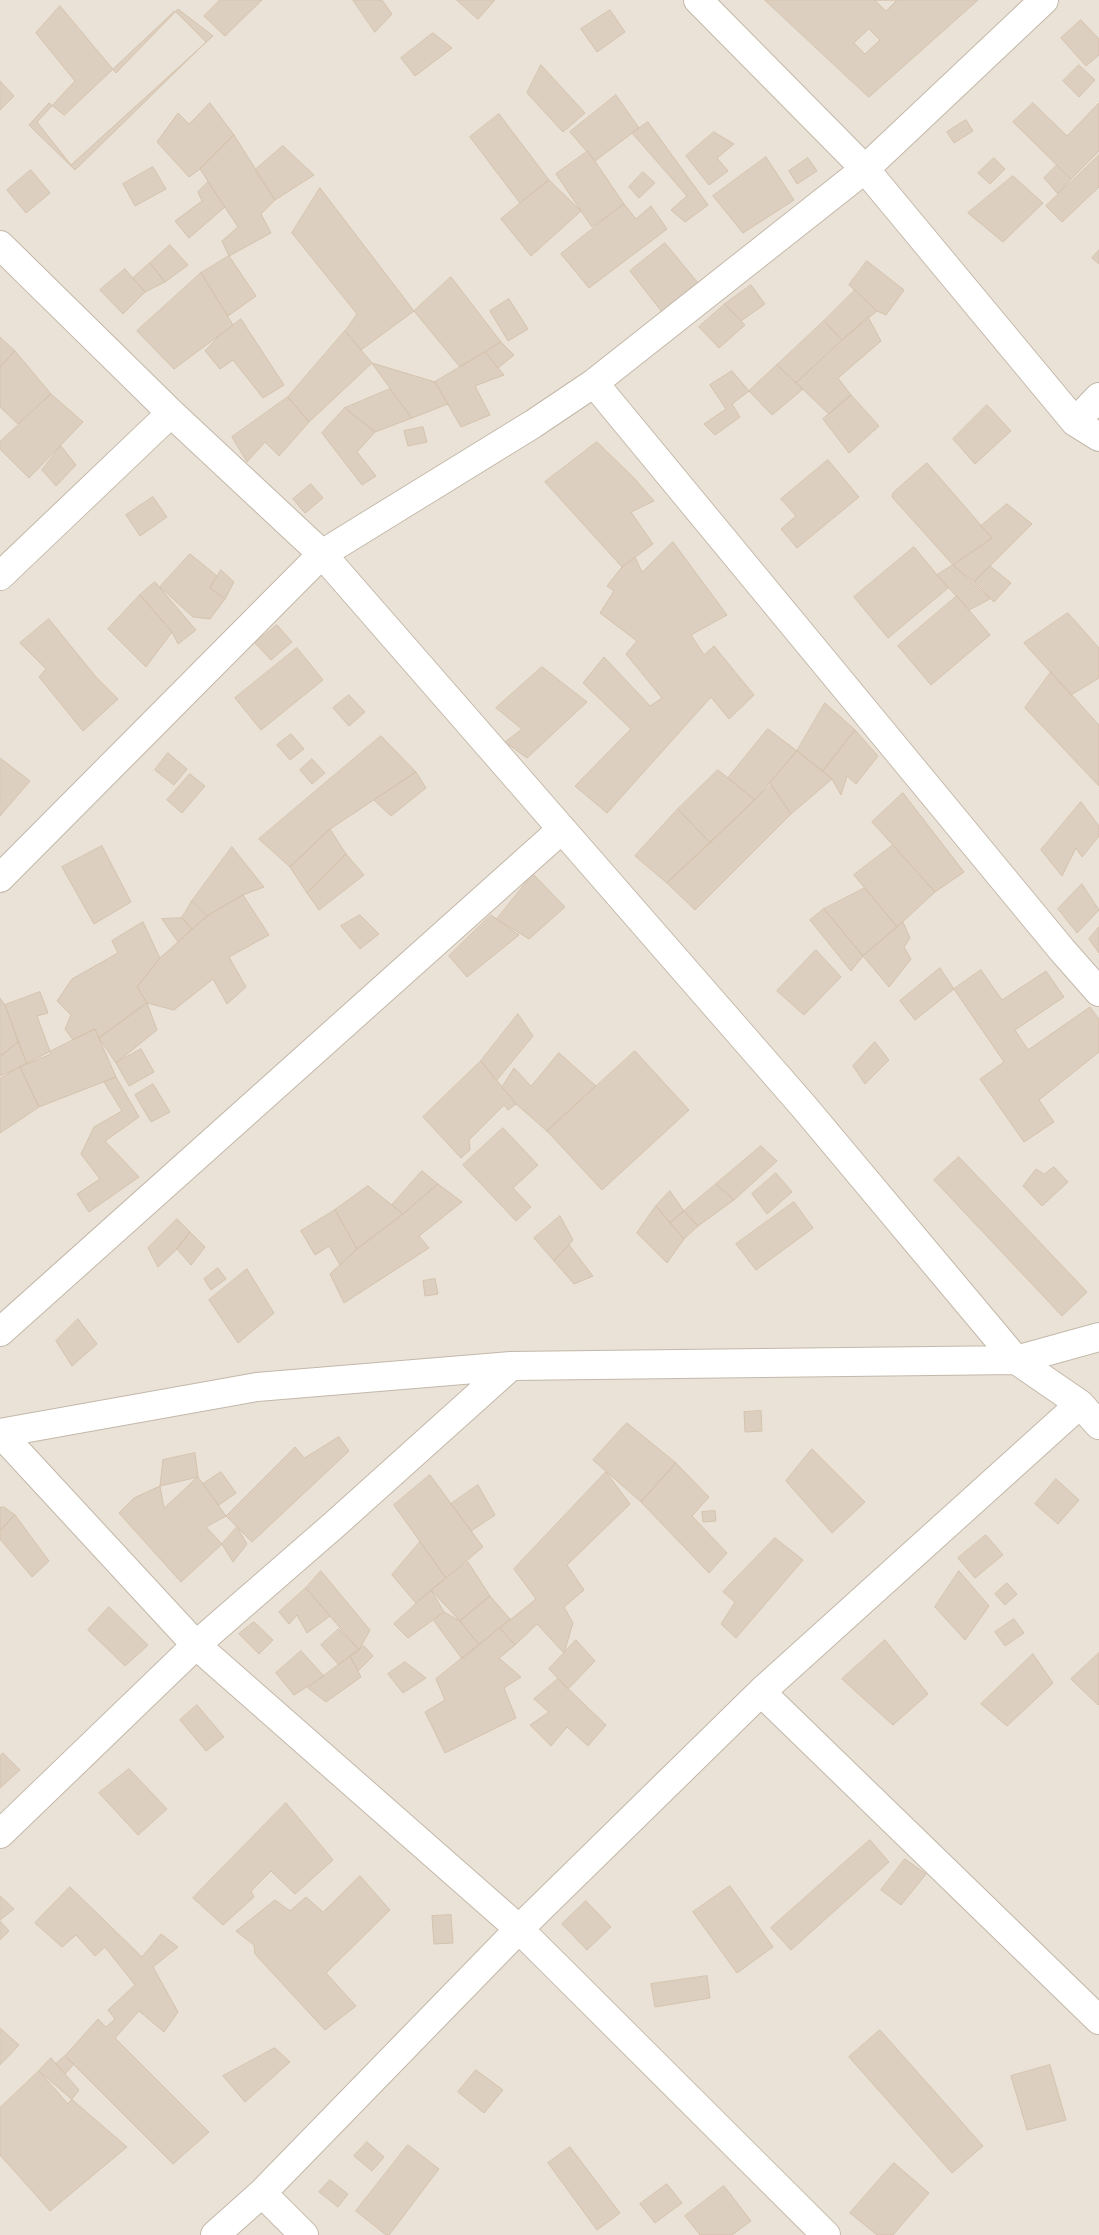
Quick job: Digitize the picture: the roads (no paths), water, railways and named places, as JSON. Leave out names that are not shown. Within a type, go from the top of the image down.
[{"type":"street","points":[[698,0],[865,169],[1075,422],[1099,437]]},
{"type":"street","points":[[0,878],[322,554],[533,424],[594,383],[865,169],[1044,0]]},
{"type":"street","points":[[0,244],[171,413],[322,554],[805,1108],[1016,1360],[1080,1404],[1099,1425]]},
{"type":"street","points":[[594,383],[1062,950],[1099,992]]},
{"type":"street","points":[[1075,422],[1099,398]]},
{"type":"street","points":[[0,576],[171,413]]},
{"type":"street","points":[[0,1332],[562,829]]},
{"type":"street","points":[[0,1433],[258,1387],[511,1366],[1016,1360],[1099,1337]]},
{"type":"street","points":[[0,1834],[196,1645],[334,1525],[511,1366]]},
{"type":"street","points":[[214,2235],[262,2193],[519,1929],[761,1692],[1080,1404]]},
{"type":"street","points":[[0,1433],[196,1645],[519,1929],[826,2235]]},
{"type":"street","points":[[761,1692],[1099,2020]]},
{"type":"street","points":[[262,2193],[304,2235]]}]
